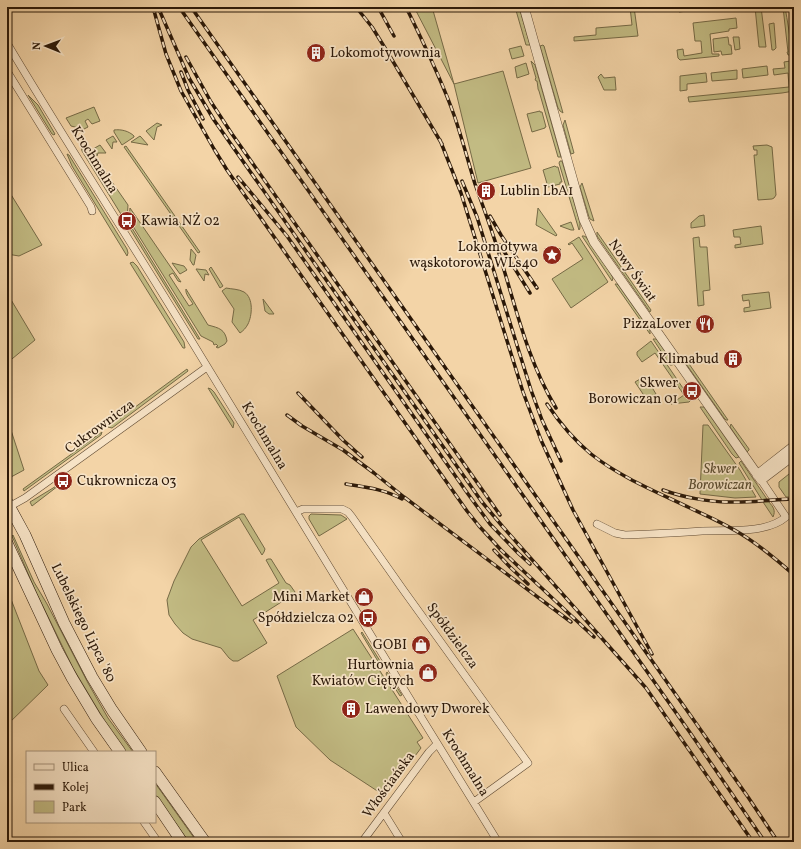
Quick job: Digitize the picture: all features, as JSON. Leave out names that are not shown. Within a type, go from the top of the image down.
[{"type":"main road","name":"Lubelskiego Lipca '80","points":[[8,505],[25,535],[64,623],[92,677],[112,710],[140,751]]},
{"type":"main road","points":[[7,543],[57,650],[72,678],[96,718],[119,751]]},
{"type":"main road","points":[[156,773],[205,842]]},
{"type":"main road","points":[[156,803],[182,842]]},
{"type":"street","name":"Nowy Świat","points":[[524,7],[584,220],[590,235],[786,518],[774,525],[763,528],[736,531],[625,535],[615,533],[597,524]]},
{"type":"street","name":"Krochmalna","points":[[7,43],[142,260],[498,842]]},
{"type":"street","points":[[7,72],[91,207],[92,211]]},
{"type":"street","name":"Cukrownicza","points":[[8,505],[25,498],[207,367]]},
{"type":"street","points":[[759,478],[794,446]]},
{"type":"street","points":[[759,478],[794,455]]},
{"type":"street","name":"Spółdzielcza","points":[[296,512],[309,508],[342,509],[348,512],[528,763],[474,802]]},
{"type":"street","points":[[64,710],[93,751]]},
{"type":"street","name":"Włościańska","points":[[362,842],[429,752],[437,744]]},
{"type":"street","points":[[384,813],[402,842]]},
{"type":"street","points":[[145,823],[158,842]]},
{"type":"green space","points":[[414,7],[432,7],[454,84]]},
{"type":"green space","points":[[515,7],[519,7],[530,45],[526,45]]},
{"type":"green space","points":[[630,7],[634,7],[638,36],[574,41],[574,37],[596,35],[596,28],[632,25]]},
{"type":"green space","points":[[679,7],[723,7],[679,12]]},
{"type":"green space","points":[[755,7],[761,7],[766,47],[759,47]]},
{"type":"green space","points":[[783,7],[785,7],[790,38],[794,91],[689,102],[688,97],[789,87],[788,73],[774,75],[773,69],[785,68],[784,62],[790,61],[790,55],[788,55],[787,52]]},
{"type":"green space","points":[[736,18],[737,28],[710,34],[712,54],[719,54],[719,56],[680,60],[678,58],[677,50],[683,49],[684,56],[702,53],[701,41],[695,41],[693,23]]},
{"type":"green space","points":[[774,23],[776,48],[772,50],[769,24]]},
{"type":"green space","points":[[728,37],[732,54],[722,55],[721,51],[714,52],[713,39]]},
{"type":"green space","points":[[733,37],[739,37],[740,49],[735,50]]},
{"type":"green space","points":[[543,45],[563,113],[558,108],[540,46]]},
{"type":"green space","points":[[521,46],[524,56],[512,59],[509,49]]},
{"type":"green space","points":[[531,61],[535,65],[561,157],[558,157]]},
{"type":"green space","points":[[526,63],[529,74],[517,78],[515,67]]},
{"type":"green space","points":[[767,66],[768,75],[743,78],[742,69]]},
{"type":"green space","points":[[737,70],[737,79],[712,81],[711,73]]},
{"type":"green space","points":[[503,71],[531,168],[478,183],[454,84]]},
{"type":"green space","points":[[706,73],[707,82],[687,84],[687,90],[680,91],[680,76]]},
{"type":"green space","points":[[601,74],[604,78],[615,77],[616,90],[604,90],[598,77]]},
{"type":"green space","points":[[28,95],[38,105],[55,134],[54,135],[52,134]]},
{"type":"green space","points":[[94,107],[100,121],[92,124],[88,119],[85,121],[88,127],[82,130],[71,126],[66,118]]},
{"type":"green space","points":[[540,111],[542,112],[546,127],[532,132],[527,114]]},
{"type":"green space","points":[[565,120],[574,153],[571,154],[563,125]]},
{"type":"green space","points":[[157,123],[162,125],[157,127],[154,140],[146,131]]},
{"type":"green space","points":[[114,130],[122,130],[132,134],[134,137],[122,145]]},
{"type":"green space","points":[[113,136],[117,142],[113,142],[112,149],[106,140]]},
{"type":"green space","points":[[140,136],[141,137],[148,145],[131,142]]},
{"type":"green space","points":[[83,142],[128,205],[127,220],[200,339],[198,339],[82,151],[81,145]]},
{"type":"green space","points":[[100,145],[106,153],[98,153],[97,156],[93,149]]},
{"type":"green space","points":[[767,145],[772,147],[776,195],[772,199],[758,200],[754,155],[757,155],[757,150],[754,150],[753,146]]},
{"type":"green space","points":[[126,146],[200,252],[198,253],[124,147]]},
{"type":"green space","points":[[67,154],[127,249],[127,256],[72,166]]},
{"type":"green space","points":[[562,161],[580,223],[579,230],[559,163]]},
{"type":"green space","points":[[555,166],[558,167],[562,182],[560,182],[560,184],[548,187],[543,170]]},
{"type":"green space","points":[[582,183],[594,221],[589,217],[580,187]]},
{"type":"green space","points":[[7,188],[42,245],[19,256],[7,254]]},
{"type":"green space","points":[[130,208],[181,282],[178,281],[173,273],[169,275],[189,306],[193,304],[187,295],[186,289],[208,325],[223,331],[227,341],[225,344],[218,348],[216,347],[218,346],[216,344],[214,345],[213,342],[201,336],[129,220]]},
{"type":"green space","points":[[538,208],[557,235],[556,236],[536,225]]},
{"type":"green space","points":[[704,215],[705,226],[691,228],[691,223],[699,216]]},
{"type":"green space","points":[[571,222],[574,230],[560,226]]},
{"type":"green space","points":[[761,226],[763,244],[735,248],[735,245],[741,244],[740,237],[734,237],[733,230]]},
{"type":"green space","points":[[597,232],[651,310],[650,312],[597,236]]},
{"type":"green space","points":[[582,236],[586,237],[611,274],[613,278],[612,281]]},
{"type":"green space","points":[[579,237],[608,282],[571,308],[552,279],[583,259],[572,243],[569,245],[568,244]]},
{"type":"green space","points":[[699,237],[700,247],[707,247],[710,290],[703,291],[704,305],[698,306],[693,238]]},
{"type":"green space","points":[[191,249],[196,255],[194,265],[190,260]]},
{"type":"green space","points":[[133,262],[137,266],[184,342],[185,348],[183,348],[130,263]]},
{"type":"green space","points":[[172,263],[184,266],[187,270],[180,274]]},
{"type":"green space","points":[[211,267],[223,286],[220,288],[209,269]]},
{"type":"green space","points":[[196,269],[206,270],[209,275],[205,274],[204,281]]},
{"type":"green space","points":[[615,284],[619,286],[650,330],[650,334]]},
{"type":"green space","points":[[226,288],[244,292],[251,303],[251,312],[248,324],[240,333],[232,322],[234,309],[222,291]]},
{"type":"green space","points":[[769,292],[771,308],[744,312],[744,308],[750,307],[749,300],[743,301],[742,295]]},
{"type":"green space","points":[[7,293],[35,340],[7,363]]},
{"type":"green space","points":[[263,299],[274,314],[269,314],[265,311]]},
{"type":"green space","points":[[653,339],[657,340],[674,364],[670,365]]},
{"type":"green space","points":[[651,341],[691,400],[689,402],[671,404],[684,395],[655,353],[642,362],[637,355],[637,352]]},
{"type":"green space","points":[[684,361],[687,361],[728,420],[724,418]]},
{"type":"green space","points":[[187,369],[188,371],[112,428],[108,427]]},
{"type":"green space","points":[[645,376],[656,394],[647,400],[635,382]]},
{"type":"green space","points":[[208,388],[214,392],[234,423],[233,428]]},
{"type":"green space","points":[[700,407],[704,407],[739,457],[736,458],[732,454]]},
{"type":"green space","points":[[7,418],[24,470],[11,477],[7,467]]},
{"type":"green space","points":[[731,424],[749,449],[747,452],[730,427]]},
{"type":"green space","name":"Skwer Borowiczan","points":[[703,425],[708,425],[740,470],[756,497],[735,498],[700,494]]},
{"type":"green space","points":[[102,432],[101,435],[24,491],[23,489]]},
{"type":"green space","points":[[741,461],[767,499],[762,500],[739,463]]},
{"type":"green space","points":[[794,470],[794,497],[786,497],[779,487],[779,482]]},
{"type":"green space","points":[[58,486],[32,506],[30,502]]},
{"type":"green space","points":[[763,502],[769,502],[772,505],[774,509],[773,517]]},
{"type":"green space","points":[[241,514],[244,514],[265,549],[262,555],[239,517],[201,540],[242,606],[279,583],[266,560],[268,559],[271,559],[286,583],[290,585],[295,592],[253,620],[267,643],[238,661],[233,661],[221,648],[192,639],[183,633],[169,615],[167,600],[174,581],[191,547],[199,539]]},
{"type":"green space","points":[[311,514],[341,515],[347,519],[319,536],[309,519]]},
{"type":"green space","points":[[13,535],[34,582],[88,683],[108,718],[132,751],[125,751],[110,730],[73,668],[36,592],[12,536]]},
{"type":"green space","points":[[7,589],[39,671],[48,685],[7,725]]},
{"type":"green space","points":[[353,629],[423,738],[417,742],[421,748],[385,796],[330,760],[296,727],[277,676]]},
{"type":"green space","points":[[362,632],[380,661],[379,663],[361,633]]},
{"type":"green space","points":[[387,672],[402,695],[400,696],[386,674]]},
{"type":"green space","points":[[156,784],[197,842],[189,842],[156,795]]},
{"type":"railway","points":[[153,7],[166,54],[181,91],[227,170],[467,511],[501,550],[594,637]]},
{"type":"railway","points":[[158,7],[189,78],[214,120],[482,502],[646,688],[753,842]]},
{"type":"railway","points":[[179,7],[691,734],[765,842]]},
{"type":"railway","points":[[191,7],[748,797],[778,842]]},
{"type":"railway","points":[[356,7],[372,27],[442,144]]},
{"type":"railway","points":[[378,7],[394,36]]},
{"type":"railway","points":[[406,7],[432,60],[449,101],[460,132],[475,184],[498,250],[522,331],[537,371],[556,408]]},
{"type":"railway","points":[[186,57],[211,102],[232,134],[500,515]]},
{"type":"railway","points":[[181,72],[188,90],[203,119]]},
{"type":"railway","points":[[440,140],[461,193],[523,392],[541,440],[573,510],[652,654]]},
{"type":"railway","points":[[238,177],[287,236],[490,524],[530,564]]},
{"type":"railway","points":[[462,181],[477,217],[531,390],[542,420],[561,461]]},
{"type":"railway","points":[[490,216],[537,288]]},
{"type":"railway","points":[[500,245],[530,293]]},
{"type":"railway","points":[[546,258],[559,250]]},
{"type":"railway","points":[[298,393],[343,440],[362,457]]},
{"type":"railway","points":[[547,404],[573,437],[585,449],[602,462],[639,484],[736,531],[766,552],[794,575]]},
{"type":"railway","points":[[287,415],[302,426],[343,450],[571,622]]},
{"type":"railway","points":[[346,484],[367,487],[402,499]]},
{"type":"railway","points":[[663,490],[687,497],[721,502],[794,499]]},
{"type":"railway","points":[[494,550],[528,584]]},
{"type":"place","name":"Lokomotywownia","points":[[316,53]]},
{"type":"place","name":"Lublin LbA1","points":[[486,191]]},
{"type":"place","name":"Kawia NŻ 02","points":[[127,221]]},
{"type":"place","name":"Lokomotywa wąskotorowa WLs40","points":[[552,255]]},
{"type":"place","name":"PizzaLover","points":[[705,324]]},
{"type":"place","name":"Klimabud","points":[[733,359]]},
{"type":"place","name":"Skwer Borowiczan 01","points":[[692,391]]},
{"type":"place","name":"Cukrownicza 03","points":[[63,481]]},
{"type":"place","name":"Mini Market","points":[[364,597]]},
{"type":"place","name":"Spółdzielcza 02","points":[[368,618]]},
{"type":"place","name":"GOBI","points":[[421,645]]},
{"type":"place","name":"Hurtownia Kwiatów Ciętych","points":[[428,673]]},
{"type":"place","name":"Lawendowy Dworek","points":[[351,709]]}]
